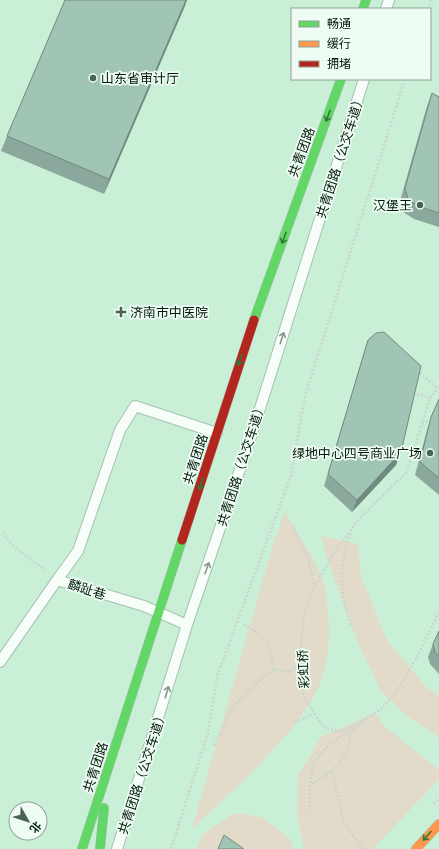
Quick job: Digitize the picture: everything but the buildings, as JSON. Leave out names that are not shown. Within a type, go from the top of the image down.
[{"type":"main road","name":"共青团路","points":[[82,849],[160,613],[240,360],[341,80]]},
{"type":"main road","points":[[100,849],[107,772]]},
{"type":"main road","points":[[416,849],[439,824]]},
{"type":"lane","name":"共青团路（公交车道）","points":[[117,849],[188,625],[250,440],[364,80]]},
{"type":"lane","points":[[57,580],[78,552],[120,430],[134,406],[217,433]]},
{"type":"lane","name":"麟趾巷","points":[[0,662],[57,580],[144,606],[188,625]]},
{"type":"path","points":[[171,849],[208,733],[218,674],[291,475],[305,396],[406,80]]},
{"type":"path","points":[[416,369],[438,388]]},
{"type":"path","name":"彩虹桥","points":[[438,388],[430,398],[407,472],[359,519],[350,530],[314,586],[305,609],[301,641],[301,667],[304,698],[323,726],[339,732],[350,728],[382,709],[397,691],[417,657],[439,612]]},
{"type":"path","points":[[413,393],[430,398]]},
{"type":"path","points":[[422,421],[430,422]]},
{"type":"path","points":[[293,526],[309,562],[314,586]]},
{"type":"path","points":[[350,530],[342,558],[341,580],[345,606],[351,625]]},
{"type":"path","points":[[3,532],[11,544],[57,580]]},
{"type":"path","points":[[244,624],[260,633],[271,650],[274,670]]},
{"type":"path","points":[[214,746],[232,708],[257,682],[274,670],[285,672],[301,667]]},
{"type":"path","points":[[295,722],[314,714]]},
{"type":"path","points":[[310,811],[309,786],[314,765],[326,747],[364,722]]},
{"type":"path","points":[[309,786],[332,771],[344,758],[351,740],[350,728]]},
{"type":"path","points":[[332,771],[344,824],[364,849]]},
{"type":"shaded area","points":[[285,512],[313,558],[325,587],[327,596],[329,634],[324,672],[316,692],[303,714],[286,735],[247,777],[192,829],[274,541]]},
{"type":"shaded area","points":[[321,536],[358,544],[361,577],[387,640],[426,687],[439,696],[439,737],[411,719],[382,693],[358,643],[330,566]]},
{"type":"shaded area","points":[[375,713],[385,727],[439,770],[439,779],[373,849],[304,849],[297,813],[298,776],[321,737]]},
{"type":"shaded area","points":[[235,813],[262,817],[290,839],[293,849],[225,849],[220,846],[216,849],[196,849],[203,834]]},
{"type":"traffic: fast","points":[[363,8],[366,0]]},
{"type":"traffic: fast","points":[[254,320],[341,80]]},
{"type":"traffic: fast","points":[[82,849],[182,540]]},
{"type":"traffic: fast","points":[[100,849],[104,808]]},
{"type":"traffic: slow","points":[[416,849],[439,824]]},
{"type":"traffic: jam","points":[[182,540],[254,320]]},
{"type":"place","name":"山东省审计厅","points":[[93,78]]},
{"type":"place","name":"汉堡王","points":[[420,205]]},
{"type":"place","name":"济南市中医院","points":[[121,312]]},
{"type":"place","name":"绿地中心四号商业广场","points":[[430,453]]}]
